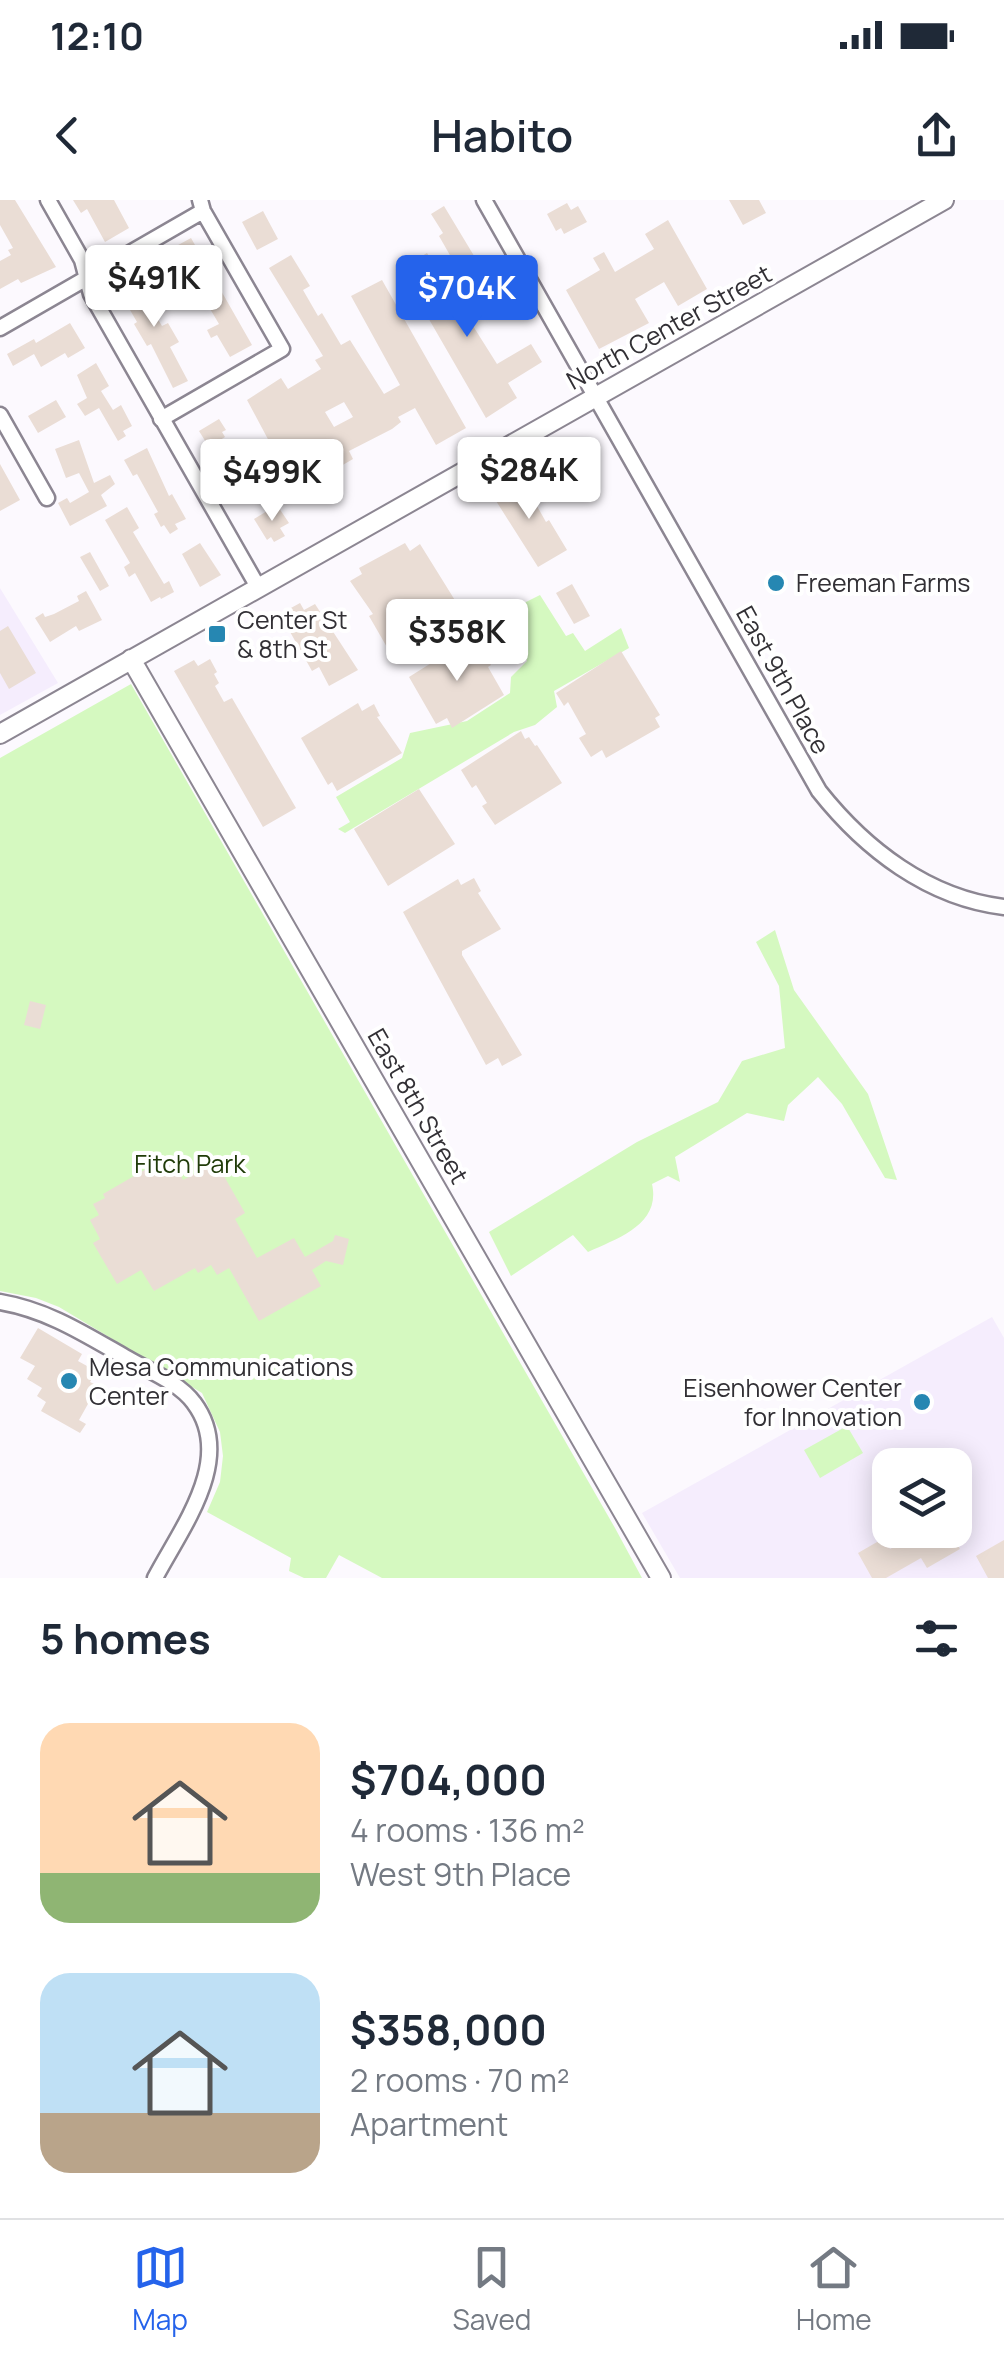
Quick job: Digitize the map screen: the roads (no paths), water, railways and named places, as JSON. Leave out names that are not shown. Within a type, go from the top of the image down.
[{"type":"street","points":[[48,200],[82,260],[91,294],[258,588]]},
{"type":"street","name":"East 9th Place","points":[[484,200],[819,791],[848,827],[877,853],[916,877],[979,904],[1004,906]]},
{"type":"street","name":"North Center Street","points":[[0,734],[944,200]]},
{"type":"street","points":[[0,328],[201,206],[282,349],[161,418]]},
{"type":"street","points":[[0,415],[47,498]]},
{"type":"street","name":"East 8th Street","points":[[131,659],[660,1578]]},
{"type":"street","points":[[0,1302],[32,1307],[56,1317],[193,1400],[208,1433],[209,1467],[202,1489],[155,1578]]},
{"type":"place","name":"Freeman Farms","points":[[776,583]]},
{"type":"place","name":"Center St & 8th St","points":[[217,634]]},
{"type":"place","name":"Mesa Communications Center","points":[[69,1381]]},
{"type":"place","name":"Eisenhower Center for Innovation","points":[[922,1402]]},
{"type":"park label","name":"Fitch Park","points":[[190,1164]]}]
